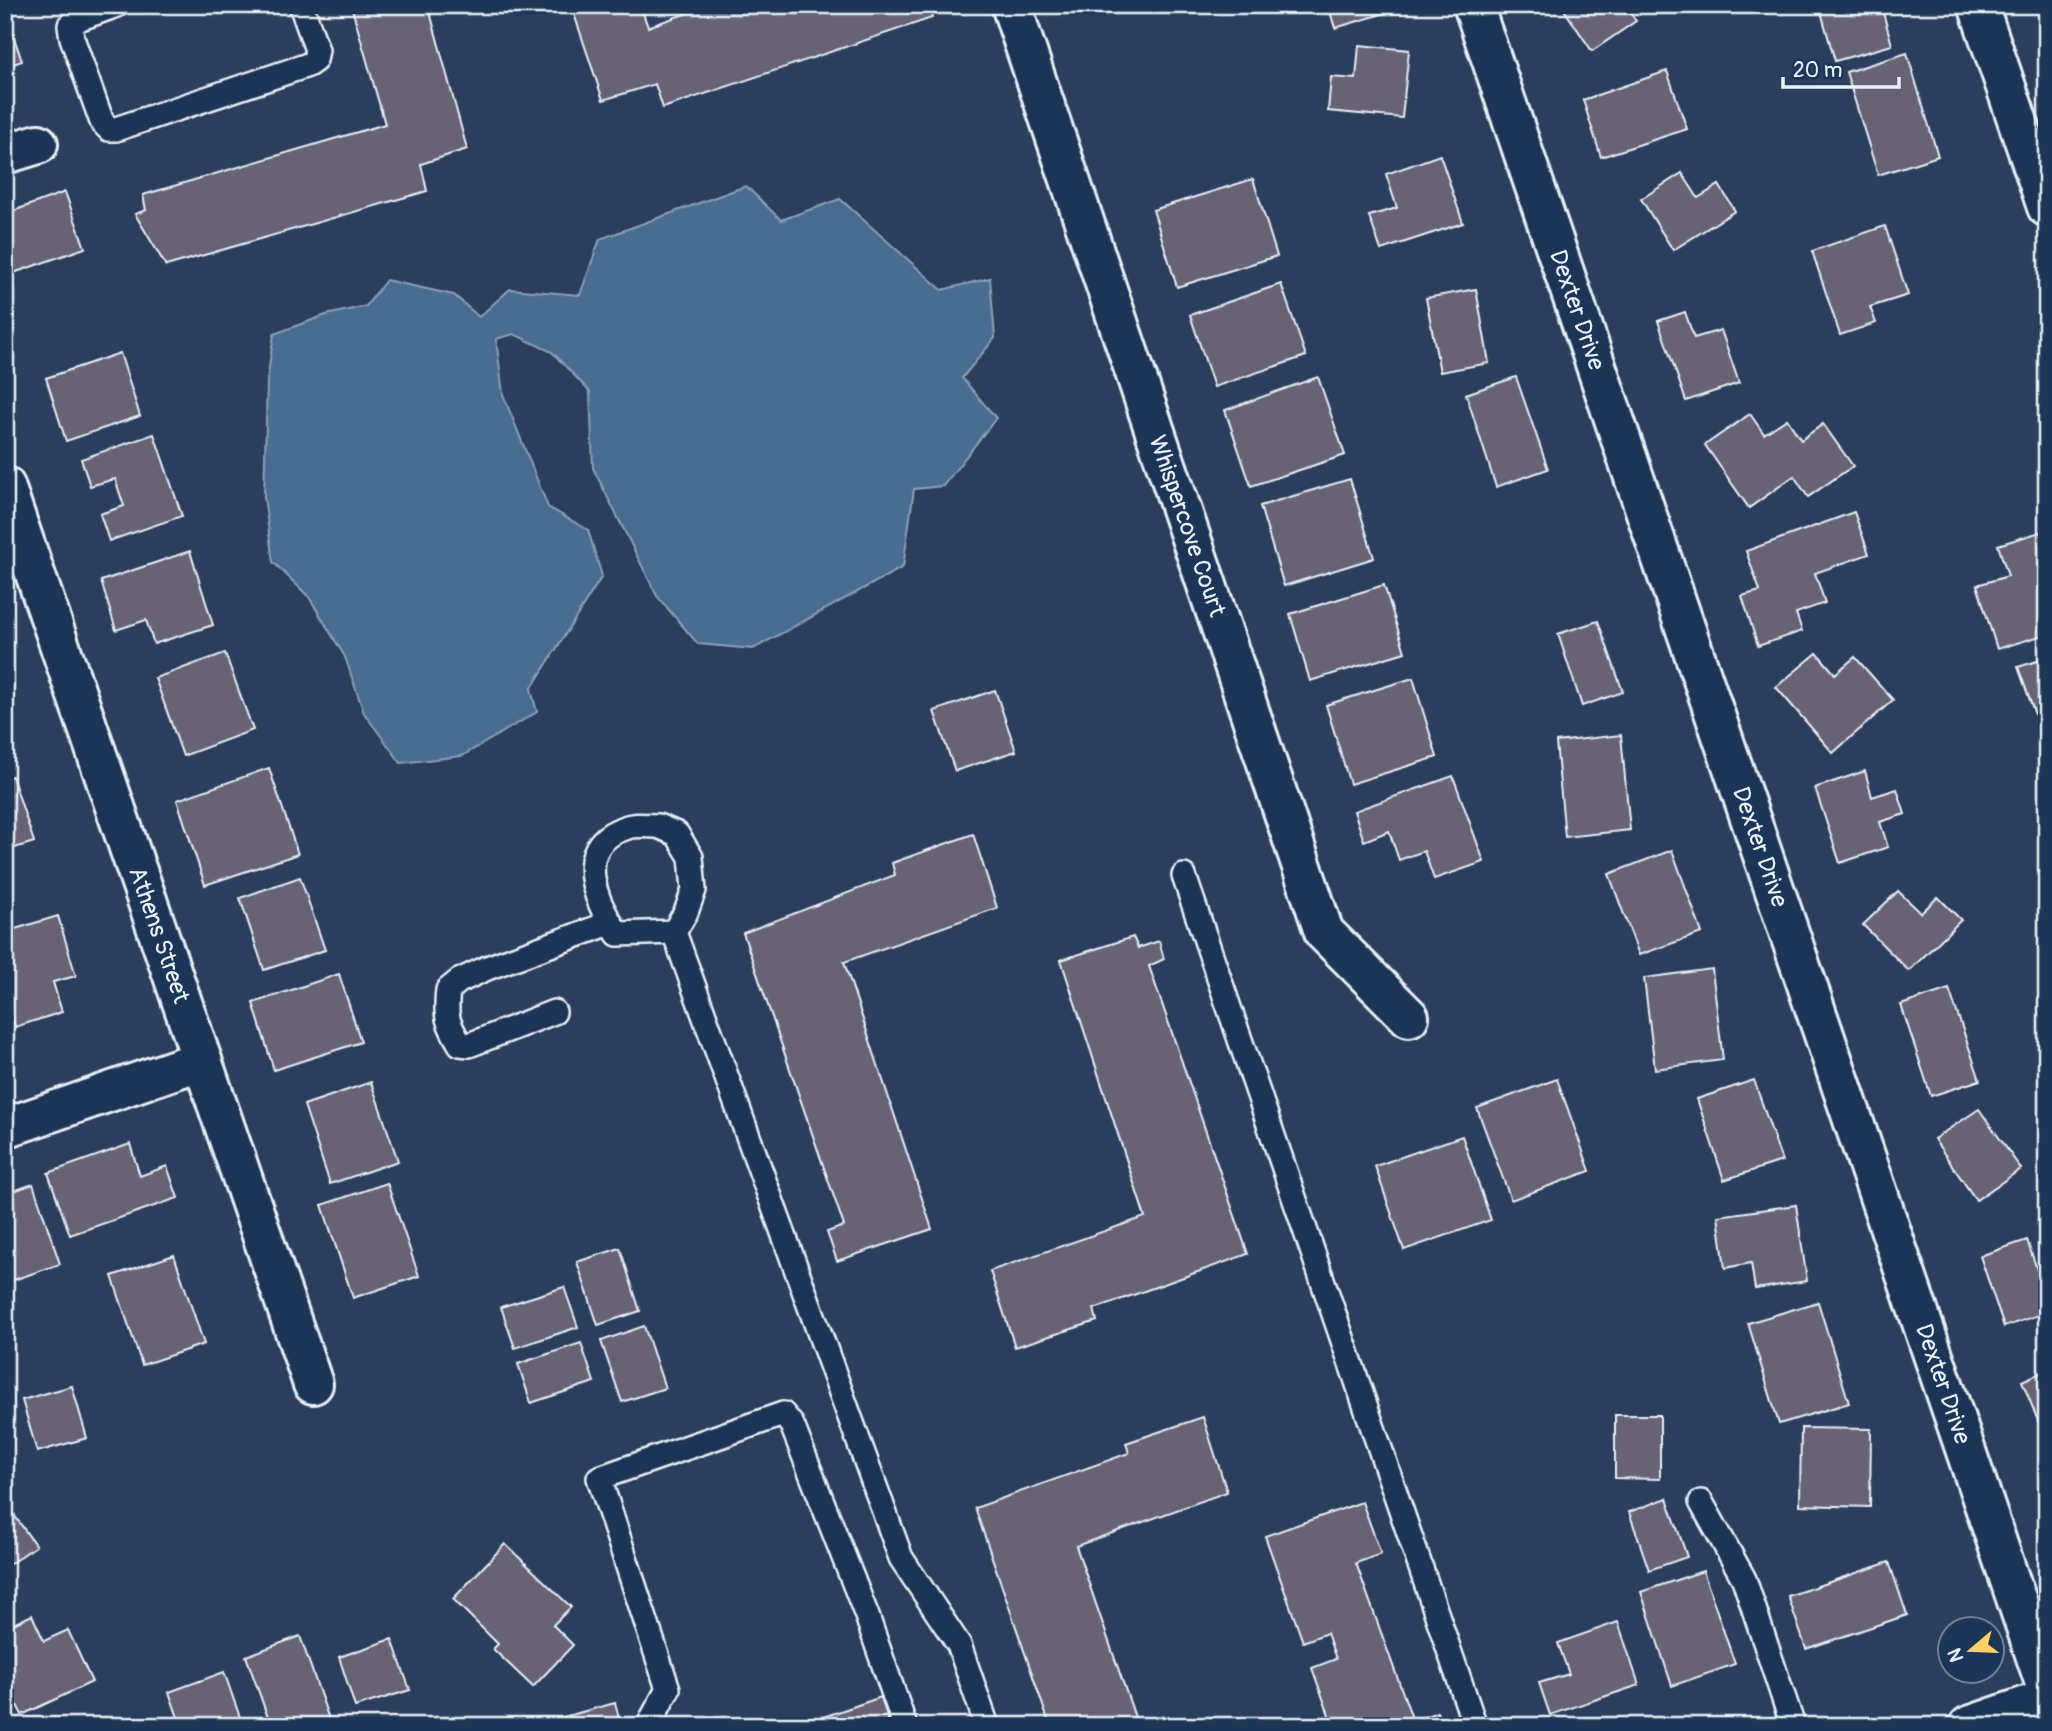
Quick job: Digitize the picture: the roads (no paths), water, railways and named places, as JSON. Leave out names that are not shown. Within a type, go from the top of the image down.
[{"type":"street","name":"Whispercove Court","points":[[1011,5],[1324,932],[1409,1017]]},
{"type":"street","name":"Dexter Drive","points":[[1473,5],[2047,1689]]},
{"type":"street","points":[[1978,5],[2047,207]]},
{"type":"street","name":"Athens Street","points":[[5,486],[313,1384]]},
{"type":"street","points":[[5,1128],[202,1060]]},
{"type":"street","points":[[1969,1726],[2047,1699]]},
{"type":"lane","points":[[117,5],[78,19],[70,26],[102,122],[109,129],[116,130],[308,65],[315,60],[317,50],[301,5]]},
{"type":"lane","points":[[658,826],[677,834],[691,857],[694,890],[686,912],[674,932],[618,934],[610,923],[602,911],[592,880],[593,855],[607,837],[626,827],[658,826]]},
{"type":"lane","points":[[1184,876],[1475,1726]]},
{"type":"lane","points":[[554,1012],[470,1045],[460,1044],[445,1010],[449,990],[459,981],[610,923]]},
{"type":"lane","points":[[674,932],[901,1558],[959,1645],[987,1726]]},
{"type":"lane","points":[[648,1726],[668,1689],[599,1478],[783,1414],[792,1424],[867,1616],[905,1726]]},
{"type":"lane","points":[[1701,1502],[1744,1579],[1793,1726]]},
{"type":"water","points":[[746,186],[781,220],[840,199],[942,290],[990,278],[995,338],[962,378],[996,418],[943,486],[914,489],[903,567],[753,649],[698,644],[657,596],[593,468],[590,392],[552,352],[514,334],[496,339],[503,394],[548,507],[588,530],[602,576],[531,689],[537,712],[462,756],[401,763],[364,713],[345,657],[309,597],[273,562],[264,497],[267,380],[274,334],[326,315],[366,306],[386,280],[454,295],[479,317],[510,289],[580,295],[600,239]]}]
